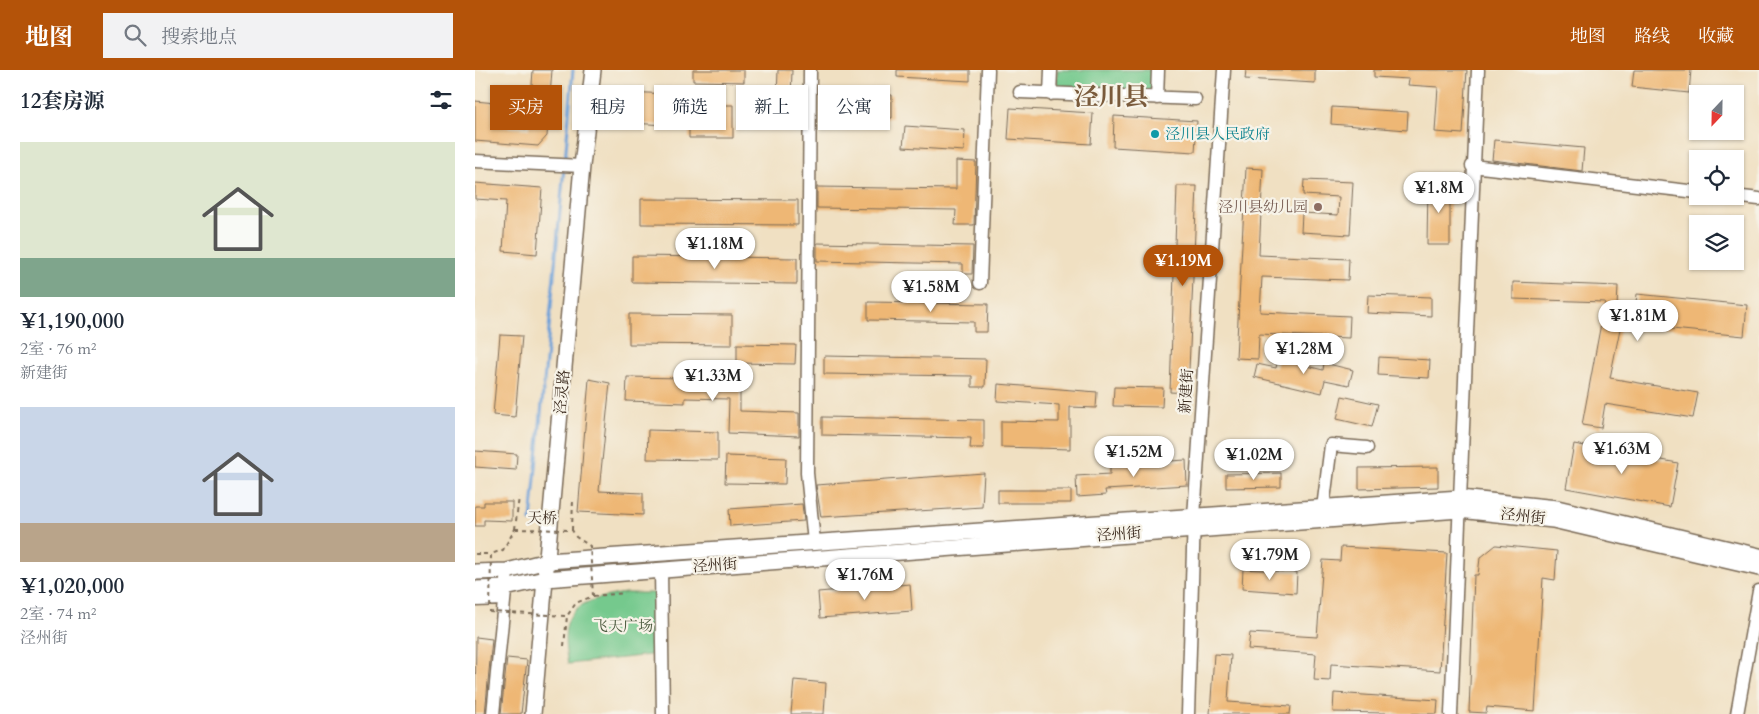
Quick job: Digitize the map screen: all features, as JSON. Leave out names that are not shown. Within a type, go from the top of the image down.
[{"type":"main road","name":"泾灵路","points":[[533,714],[547,561],[570,165],[593,70]]},
{"type":"main road","name":"泾州街","points":[[475,588],[505,594],[545,579],[1195,522],[1323,508],[1459,504],[1557,508],[1759,556]]},
{"type":"main road","name":"泾州街","points":[[475,572],[507,571],[547,561],[814,542],[1195,522],[1459,504],[1553,520],[1759,568]]},
{"type":"street","points":[[810,70],[807,473],[814,542]]},
{"type":"street","points":[[980,283],[988,70]]},
{"type":"street","points":[[1050,94],[1051,70]]},
{"type":"street","points":[[1157,98],[1158,70]]},
{"type":"street","name":"新建街","points":[[1188,714],[1195,522],[1224,70]]},
{"type":"street","points":[[1451,714],[1472,166],[1478,70]]},
{"type":"street","points":[[1020,92],[1195,99]]},
{"type":"street","points":[[475,161],[570,165]]},
{"type":"street","points":[[1472,166],[1689,191]]},
{"type":"street","points":[[1744,197],[1759,199]]},
{"type":"street","points":[[1323,508],[1331,445],[1367,448]]},
{"type":"street","points":[[661,570],[663,714]]},
{"type":"street","points":[[493,714],[507,571]]},
{"type":"street","points":[[1737,714],[1759,591]]},
{"type":"street","points":[[475,600],[505,594]]},
{"type":"path","points":[[515,529],[519,496]]},
{"type":"path","points":[[573,498],[573,530]]},
{"type":"path","name":"天桥","points":[[491,554],[503,550],[515,529],[573,530],[576,537],[590,546],[593,596]]},
{"type":"path","points":[[475,554],[491,554],[490,612],[567,616]]},
{"type":"path","points":[[564,646],[567,616],[576,603],[593,596],[625,593]]},
{"type":"green space","points":[[1057,70],[1153,70],[1152,88],[1147,91],[1061,88],[1057,84]]},
{"type":"green space","name":"飞天广场","points":[[625,593],[655,593],[659,654],[568,664],[565,645],[566,631],[569,619],[574,611],[583,604],[594,600]]},
{"type":"building","points":[[533,70],[552,70],[551,85],[532,85]]},
{"type":"building","points":[[693,70],[744,70],[744,82],[693,81]]},
{"type":"building","points":[[778,70],[792,70],[791,85],[777,85]]},
{"type":"building","points":[[897,70],[970,70],[970,81],[897,77]]},
{"type":"building","points":[[1246,70],[1315,70],[1315,83],[1245,79]]},
{"type":"building","points":[[1374,70],[1467,70],[1463,134],[1435,132],[1438,87],[1408,85],[1409,79],[1374,77]]},
{"type":"building","points":[[1634,70],[1691,70],[1689,93],[1632,87]]},
{"type":"building","points":[[644,93],[654,93],[654,124],[644,124]]},
{"type":"building","points":[[890,95],[892,95],[892,118],[890,118]]},
{"type":"building","points":[[475,101],[490,102],[490,130],[547,130],[547,136],[538,146],[475,141]]},
{"type":"building","points":[[726,105],[733,105],[733,138],[689,138],[689,130],[726,130]]},
{"type":"building","points":[[1332,107],[1408,112],[1407,130],[1331,124]]},
{"type":"building","points":[[1010,108],[1093,113],[1091,144],[1008,139]]},
{"type":"building","name":"泾川县人民政府","points":[[1114,116],[1197,121],[1195,152],[1113,147]]},
{"type":"building","points":[[905,126],[965,130],[964,151],[903,147]]},
{"type":"building","points":[[1494,140],[1584,148],[1582,171],[1492,160]]},
{"type":"building","points":[[956,161],[976,162],[974,225],[955,225],[956,210],[817,208],[817,187],[956,189]]},
{"type":"building","points":[[1246,168],[1263,169],[1259,255],[1349,259],[1348,280],[1262,277],[1260,312],[1350,316],[1349,338],[1259,334],[1258,359],[1236,358]]},
{"type":"building","points":[[1304,180],[1353,182],[1350,235],[1301,232],[1302,213],[1338,215],[1339,197],[1303,195]]},
{"type":"building","points":[[475,183],[542,188],[537,254],[503,251],[506,201],[475,199]]},
{"type":"building","points":[[1428,183],[1450,183],[1450,245],[1427,245]]},
{"type":"building","points":[[1177,186],[1197,186],[1188,393],[1170,392]]},
{"type":"building","points":[[641,199],[798,200],[798,225],[641,224]]},
{"type":"building","points":[[817,243],[973,246],[972,274],[963,274],[963,264],[817,261]]},
{"type":"building","points":[[632,256],[797,258],[797,284],[632,282]]},
{"type":"building","points":[[1513,282],[1618,286],[1617,307],[1635,310],[1637,294],[1747,305],[1744,336],[1621,324],[1610,378],[1698,393],[1693,418],[1605,404],[1601,428],[1582,425],[1605,302],[1513,299]]},
{"type":"building","points":[[1368,295],[1431,297],[1431,316],[1367,313]]},
{"type":"building","points":[[868,302],[988,304],[987,332],[974,332],[974,322],[868,320]]},
{"type":"building","points":[[629,314],[732,315],[732,345],[629,344]]},
{"type":"building","points":[[500,335],[522,336],[515,417],[493,415]]},
{"type":"building","points":[[737,344],[796,345],[795,364],[737,363]]},
{"type":"building","points":[[824,356],[986,359],[985,387],[972,387],[972,376],[824,374]]},
{"type":"building","points":[[1379,357],[1430,360],[1429,378],[1378,375]]},
{"type":"building","points":[[1278,359],[1323,370],[1324,363],[1353,370],[1349,385],[1325,380],[1322,393],[1254,377],[1257,364],[1276,368]]},
{"type":"building","points":[[627,377],[740,379],[740,411],[799,413],[799,436],[728,433],[729,399],[685,398],[685,403],[626,401]]},
{"type":"building","points":[[589,379],[610,383],[599,491],[643,493],[643,515],[578,512]]},
{"type":"building","points":[[998,384],[1097,392],[1096,408],[1070,407],[1070,449],[1001,447],[1001,421],[1059,422],[1059,405],[997,401]]},
{"type":"building","points":[[1114,387],[1163,388],[1162,407],[1113,406]]},
{"type":"building","points":[[1342,396],[1378,404],[1372,427],[1337,419]]},
{"type":"building","points":[[822,417],[984,420],[984,448],[970,448],[971,438],[822,435]]},
{"type":"building","points":[[648,430],[718,432],[718,460],[647,459]]},
{"type":"building","points":[[1574,444],[1678,463],[1670,507],[1566,488]]},
{"type":"building","points":[[475,451],[517,454],[516,470],[475,467]]},
{"type":"building","points":[[726,456],[786,458],[785,484],[725,483]]},
{"type":"building","points":[[1186,460],[1187,485],[1105,490],[1106,495],[1077,497],[1076,476],[1110,474],[1110,465]]},
{"type":"building","points":[[1438,467],[1438,487],[1359,489],[1359,468]]},
{"type":"building","points":[[984,473],[982,507],[821,517],[816,485]]},
{"type":"building","points":[[1281,473],[1281,487],[1226,488],[1226,474]]},
{"type":"building","points":[[998,490],[1071,490],[1071,503],[998,503]]},
{"type":"building","points":[[484,502],[512,502],[512,521],[484,520],[484,526],[475,526],[475,506],[484,506]]},
{"type":"building","points":[[802,504],[804,521],[730,526],[729,509]]},
{"type":"building","points":[[1496,545],[1557,551],[1555,580],[1543,578],[1535,711],[1487,707],[1486,713],[1469,712],[1474,575],[1478,575],[1480,558]]},
{"type":"building","points":[[1341,547],[1447,553],[1440,671],[1331,664],[1330,681],[1314,680],[1316,654],[1248,649],[1250,633],[1317,637],[1323,560],[1340,561]]},
{"type":"building","points":[[1243,569],[1297,572],[1296,593],[1242,589]]},
{"type":"building","points":[[910,584],[912,611],[820,618],[818,592]]},
{"type":"building","points":[[476,637],[492,639],[485,714],[475,714]]},
{"type":"building","points":[[1214,654],[1231,655],[1228,702],[1291,706],[1290,714],[1210,714]]},
{"type":"building","points":[[507,658],[527,660],[521,714],[501,714]]},
{"type":"building","points":[[794,680],[826,683],[824,714],[791,714]]},
{"type":"building","points":[[1334,693],[1438,700],[1437,714],[1333,712]]},
{"type":"waterway","points":[[565,161],[573,70]]},
{"type":"waterway","points":[[531,521],[564,168]]},
{"type":"place","name":"泾川县人民政府","points":[[1155,134]]},
{"type":"place","name":"泾川县幼儿园","points":[[1318,207]]},
{"type":"district","name":"泾川县","points":[[1111,97]]}]
